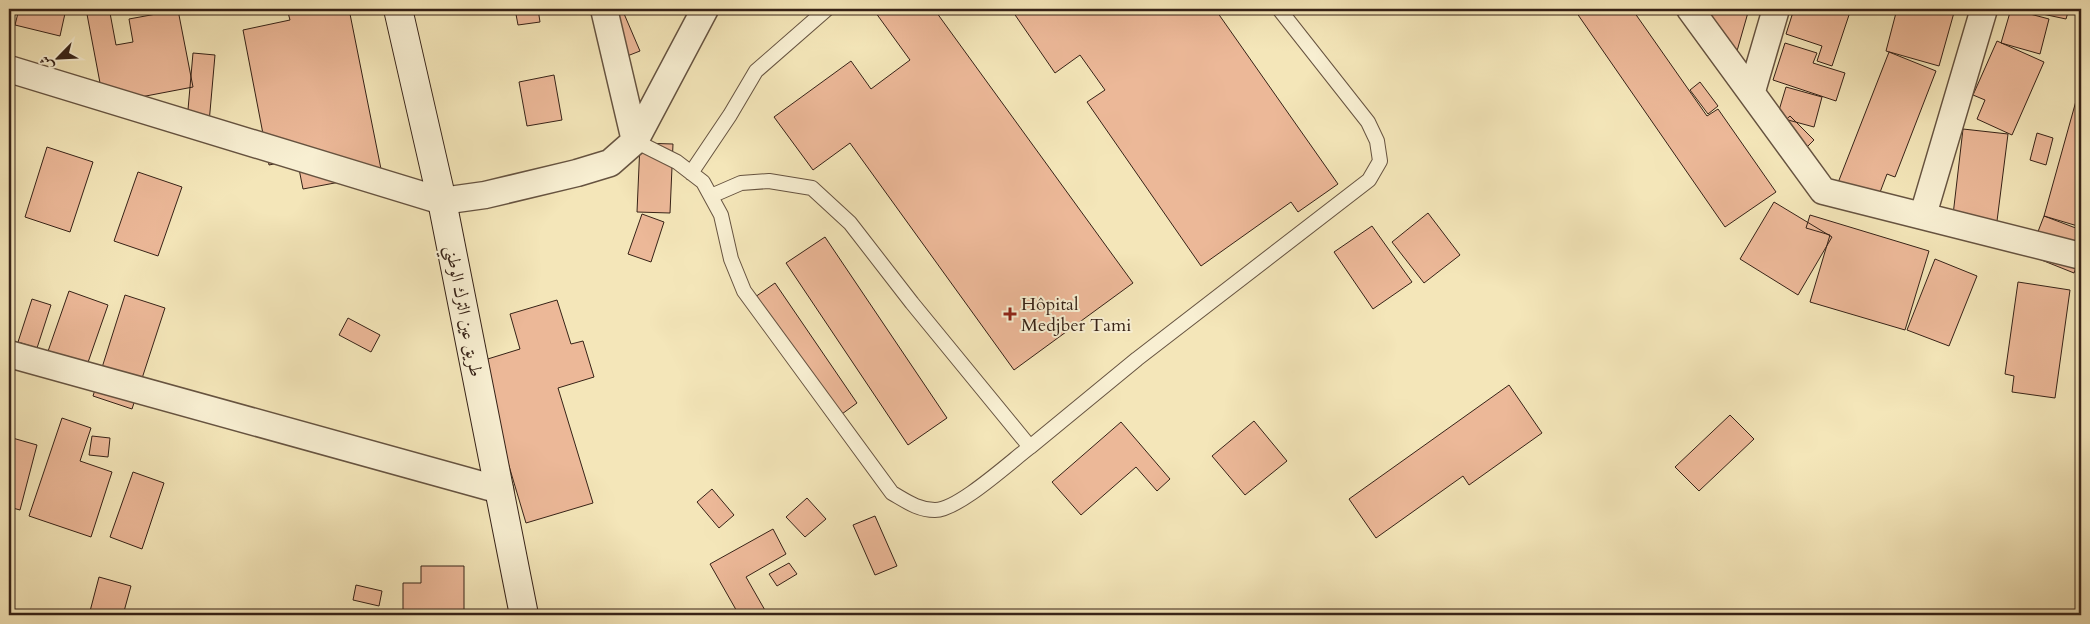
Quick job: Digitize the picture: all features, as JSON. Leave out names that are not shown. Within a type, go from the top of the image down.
[{"type":"main road","name":"طريق عين الترك الوطني","points":[[398,9],[442,201],[524,615]]},
{"type":"street","points":[[604,9],[634,141]]},
{"type":"street","points":[[9,69],[442,201],[485,195],[577,173],[610,163],[634,141],[705,9]]},
{"type":"street","points":[[1690,9],[1752,90],[1823,191],[2081,256]]},
{"type":"street","points":[[1752,90],[1776,9]]},
{"type":"street","points":[[1923,215],[1984,9]]},
{"type":"street","points":[[9,354],[500,490]]},
{"type":"lane","points":[[691,173],[730,115],[756,71],[826,9]]},
{"type":"lane","points":[[634,141],[677,162],[703,182],[721,215],[731,259],[744,291],[892,493],[916,507],[936,510],[960,501],[1030,447],[1137,359],[1369,180],[1380,162],[1377,141],[1368,122],[1279,9]]},
{"type":"lane","points":[[711,196],[741,183],[770,181],[812,188],[850,223],[912,303],[1030,447]]},
{"type":"building","points":[[19,9],[66,9],[60,36],[15,25]]},
{"type":"building","points":[[86,9],[126,9],[110,13],[116,45],[133,42],[129,19],[178,10],[193,87],[104,104]]},
{"type":"building","points":[[287,9],[349,9],[382,174],[303,189],[297,159],[269,165],[243,30],[290,20]]},
{"type":"building","points":[[515,9],[538,9],[540,22],[518,25]]},
{"type":"building","points":[[596,9],[622,9],[640,51],[617,60]]},
{"type":"building","points":[[873,9],[934,9],[1133,283],[1014,370],[850,143],[813,170],[774,117],[851,61],[871,89],[910,60]]},
{"type":"building","points":[[1011,9],[1215,9],[1338,184],[1298,212],[1291,202],[1201,266],[1087,102],[1105,90],[1080,55],[1055,73]]},
{"type":"building","points":[[1574,9],[1632,9],[1707,116],[1718,109],[1776,192],[1725,227]]},
{"type":"building","points":[[1680,9],[1749,9],[1735,58]]},
{"type":"building","points":[[1794,9],[1851,9],[1832,66],[1817,61],[1822,46],[1786,34]]},
{"type":"building","points":[[1897,9],[1955,9],[1939,66],[1886,51]]},
{"type":"building","points":[[2011,9],[2049,19],[2040,54],[2001,43]]},
{"type":"building","points":[[2019,9],[2069,9],[2066,19]]},
{"type":"building","points":[[1997,41],[2044,62],[2012,135],[1977,119],[1985,100],[1973,95]]},
{"type":"building","points":[[1785,43],[1817,53],[1813,63],[1845,73],[1836,101],[1773,80]]},
{"type":"building","points":[[1889,52],[1936,71],[1895,177],[1887,174],[1874,208],[1834,193]]},
{"type":"building","points":[[193,53],[215,55],[209,123],[187,121]]},
{"type":"building","points":[[554,75],[562,120],[527,126],[519,82]]},
{"type":"building","points":[[1700,82],[1718,106],[1708,114],[1690,90]]},
{"type":"building","points":[[2081,83],[2081,227],[2044,216]]},
{"type":"building","points":[[1786,87],[1822,97],[1814,127],[1777,117]]},
{"type":"building","points":[[1790,116],[1814,140],[1799,155],[1775,130]]},
{"type":"building","points":[[1963,129],[2008,134],[1997,221],[1953,215]]},
{"type":"building","points":[[2037,133],[2053,138],[2046,165],[2030,160]]},
{"type":"building","points":[[640,143],[673,144],[670,213],[637,212]]},
{"type":"building","points":[[47,147],[93,162],[70,232],[25,217]]},
{"type":"building","points":[[138,172],[182,187],[158,256],[114,241]]},
{"type":"building","points":[[1774,202],[1832,237],[1798,295],[1740,259]]},
{"type":"building","points":[[1428,213],[1460,255],[1424,283],[1392,242]]},
{"type":"building","points":[[642,214],[664,222],[651,262],[628,254]]},
{"type":"building","points":[[1810,215],[1929,251],[1905,330],[1810,302],[1830,235],[1806,228]]},
{"type":"building","points":[[2044,216],[2081,230],[2081,255],[2074,273],[2029,255]]},
{"type":"building","points":[[1372,226],[1412,282],[1373,309],[1334,252]]},
{"type":"building","points":[[825,237],[947,418],[908,445],[786,263]]},
{"type":"building","points":[[1935,259],[1977,276],[1949,346],[1907,330]]},
{"type":"building","points":[[2018,282],[2070,290],[2055,398],[2012,392],[2014,376],[2005,374]]},
{"type":"building","points":[[775,283],[857,403],[831,422],[748,302]]},
{"type":"building","points":[[69,291],[108,305],[85,371],[46,357]]},
{"type":"building","points":[[125,295],[165,308],[132,409],[93,396]]},
{"type":"building","points":[[32,299],[51,305],[37,348],[18,342]]},
{"type":"building","points":[[557,300],[571,344],[583,341],[594,377],[558,388],[593,503],[526,523],[478,362],[520,349],[510,314]]},
{"type":"building","points":[[348,318],[380,335],[371,352],[339,335]]},
{"type":"building","points":[[1509,385],[1542,433],[1469,485],[1463,476],[1376,538],[1349,499]]},
{"type":"building","points":[[1730,415],[1754,439],[1699,491],[1675,467]]},
{"type":"building","points":[[62,418],[91,428],[80,461],[112,472],[91,537],[29,516]]},
{"type":"building","points":[[1254,421],[1287,461],[1245,495],[1212,456]]},
{"type":"building","points":[[1121,422],[1170,479],[1157,491],[1136,467],[1081,515],[1052,482]]},
{"type":"building","points":[[92,436],[110,438],[108,457],[89,455]]},
{"type":"building","points":[[9,437],[37,445],[20,510],[9,507]]},
{"type":"building","points":[[133,472],[164,483],[142,549],[110,537]]},
{"type":"building","points":[[712,489],[734,515],[719,528],[697,502]]},
{"type":"building","points":[[807,498],[826,519],[805,537],[786,517]]},
{"type":"building","points":[[875,516],[897,566],[875,575],[853,525]]},
{"type":"building","points":[[773,529],[786,554],[746,577],[766,612],[761,615],[739,615],[710,564]]},
{"type":"building","points":[[789,563],[797,574],[777,586],[769,574]]},
{"type":"building","points":[[421,566],[464,566],[464,615],[403,615],[403,583],[421,583]]},
{"type":"building","points":[[99,577],[131,586],[123,615],[89,615]]},
{"type":"building","points":[[356,585],[382,591],[379,606],[353,600]]},
{"type":"place","name":"Hôpital Medjber Tami","points":[[1010,314]]}]
